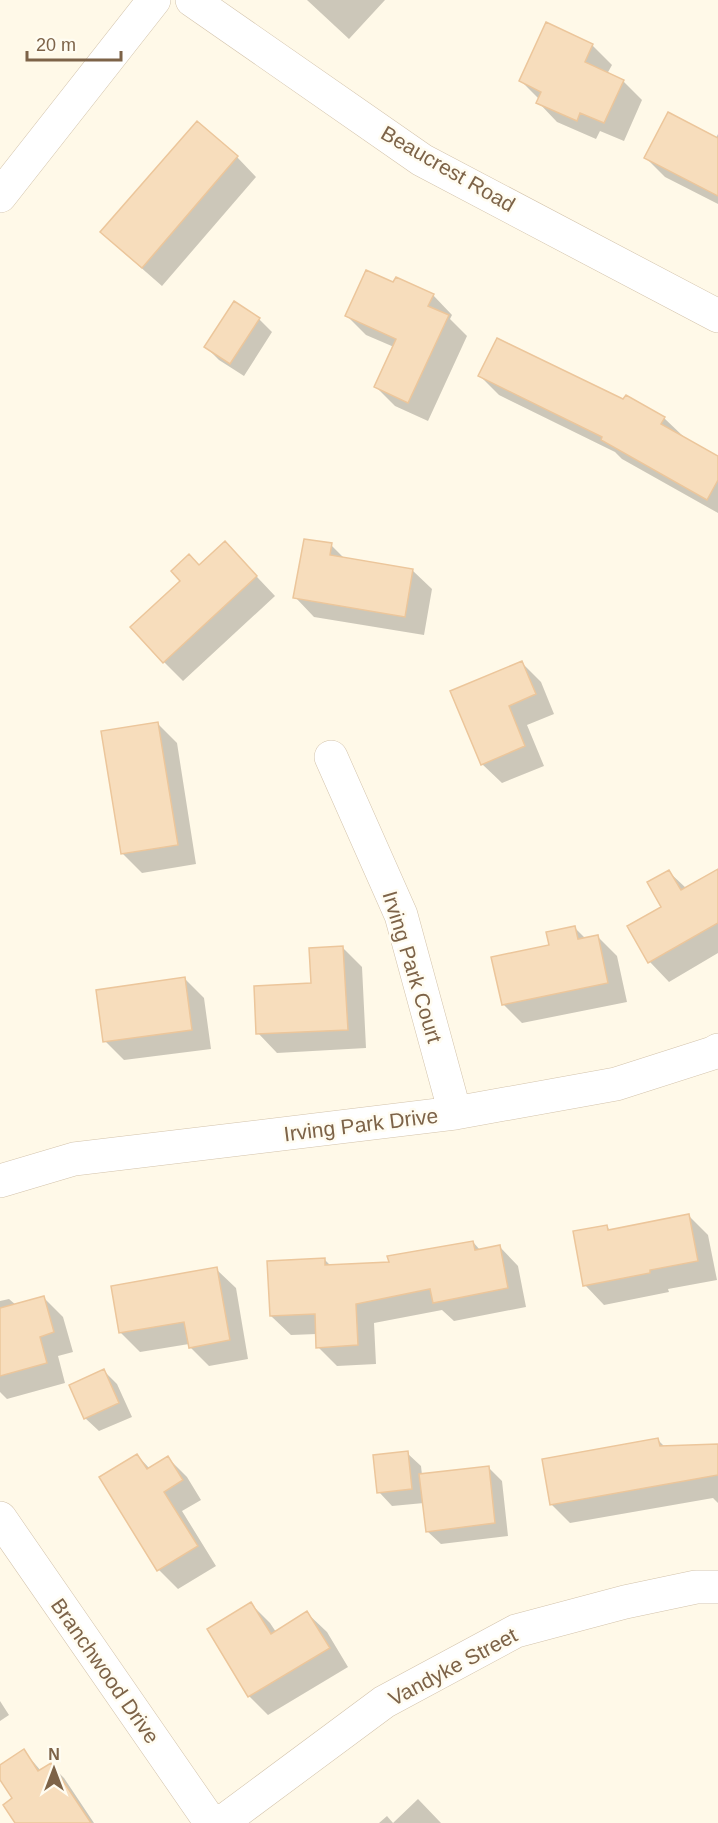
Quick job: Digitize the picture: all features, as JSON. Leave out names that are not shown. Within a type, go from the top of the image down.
[{"type":"street","points":[[0,196],[154,0]]},
{"type":"street","name":"Beaucrest Road","points":[[192,0],[422,160],[718,316]]},
{"type":"street","name":"Irving Park Court","points":[[331,757],[401,915],[455,1113]]},
{"type":"street","name":"Irving Park Drive","points":[[0,1181],[74,1159],[455,1113],[615,1084],[718,1050]]},
{"type":"street","name":"Branchwood Drive","points":[[0,1518],[211,1823]]},
{"type":"street","name":"Vandyke Street","points":[[221,1823],[384,1702],[516,1631],[635,1600],[696,1587],[718,1587]]},
{"type":"building","points":[[546,22],[593,44],[585,62],[624,80],[604,123],[580,113],[577,121],[536,103],[541,92],[519,81]]},
{"type":"building","points":[[668,112],[718,138],[718,196],[644,158]]},
{"type":"building","points":[[197,121],[238,156],[142,268],[100,232]]},
{"type":"building","points":[[366,270],[393,282],[396,277],[434,294],[428,306],[449,315],[408,403],[374,387],[396,339],[345,316]]},
{"type":"building","points":[[234,301],[260,318],[230,364],[204,347]]},
{"type":"building","points":[[497,338],[623,399],[626,395],[665,417],[661,424],[718,456],[718,480],[707,500],[601,440],[602,437],[478,376]]},
{"type":"building","points":[[304,539],[332,543],[330,555],[413,569],[405,617],[293,598]]},
{"type":"building","points":[[225,541],[257,576],[163,663],[130,627],[180,581],[171,571],[189,554],[199,565]]},
{"type":"building","points":[[522,661],[536,694],[509,706],[525,746],[481,765],[450,691]]},
{"type":"building","points":[[158,722],[178,845],[121,854],[101,731]]},
{"type":"building","points":[[718,869],[718,923],[648,963],[627,926],[661,907],[647,882],[669,870],[681,890]]},
{"type":"building","points":[[575,926],[578,939],[598,935],[608,983],[502,1005],[491,957],[549,945],[546,932]]},
{"type":"building","points":[[343,946],[348,1030],[256,1034],[254,986],[311,983],[309,948]]},
{"type":"building","points":[[185,977],[192,1030],[103,1042],[96,990]]},
{"type":"building","points":[[689,1214],[698,1261],[583,1286],[573,1231],[607,1225],[608,1230]]},
{"type":"building","points":[[473,1241],[475,1250],[500,1245],[508,1288],[433,1303],[430,1289],[356,1304],[358,1345],[316,1348],[315,1314],[270,1316],[267,1261],[325,1258],[325,1265],[389,1262],[387,1256]]},
{"type":"building","points":[[217,1267],[230,1340],[189,1348],[184,1322],[119,1333],[111,1286]]},
{"type":"building","points":[[44,1296],[54,1332],[40,1337],[47,1363],[0,1376],[0,1308]]},
{"type":"building","points":[[104,1369],[119,1403],[84,1419],[69,1385]]},
{"type":"building","points":[[658,1438],[660,1446],[718,1444],[718,1475],[550,1505],[542,1459]]},
{"type":"building","points":[[408,1451],[412,1489],[377,1493],[373,1455]]},
{"type":"building","points":[[137,1454],[147,1469],[168,1456],[183,1480],[164,1492],[198,1546],[157,1571],[99,1477]]},
{"type":"building","points":[[489,1466],[495,1523],[426,1532],[419,1474]]},
{"type":"building","points":[[251,1602],[271,1634],[307,1611],[330,1648],[248,1697],[207,1629]]},
{"type":"building","points":[[24,1749],[38,1771],[51,1763],[91,1823],[15,1823],[3,1805],[12,1798],[0,1780],[0,1765]]}]
